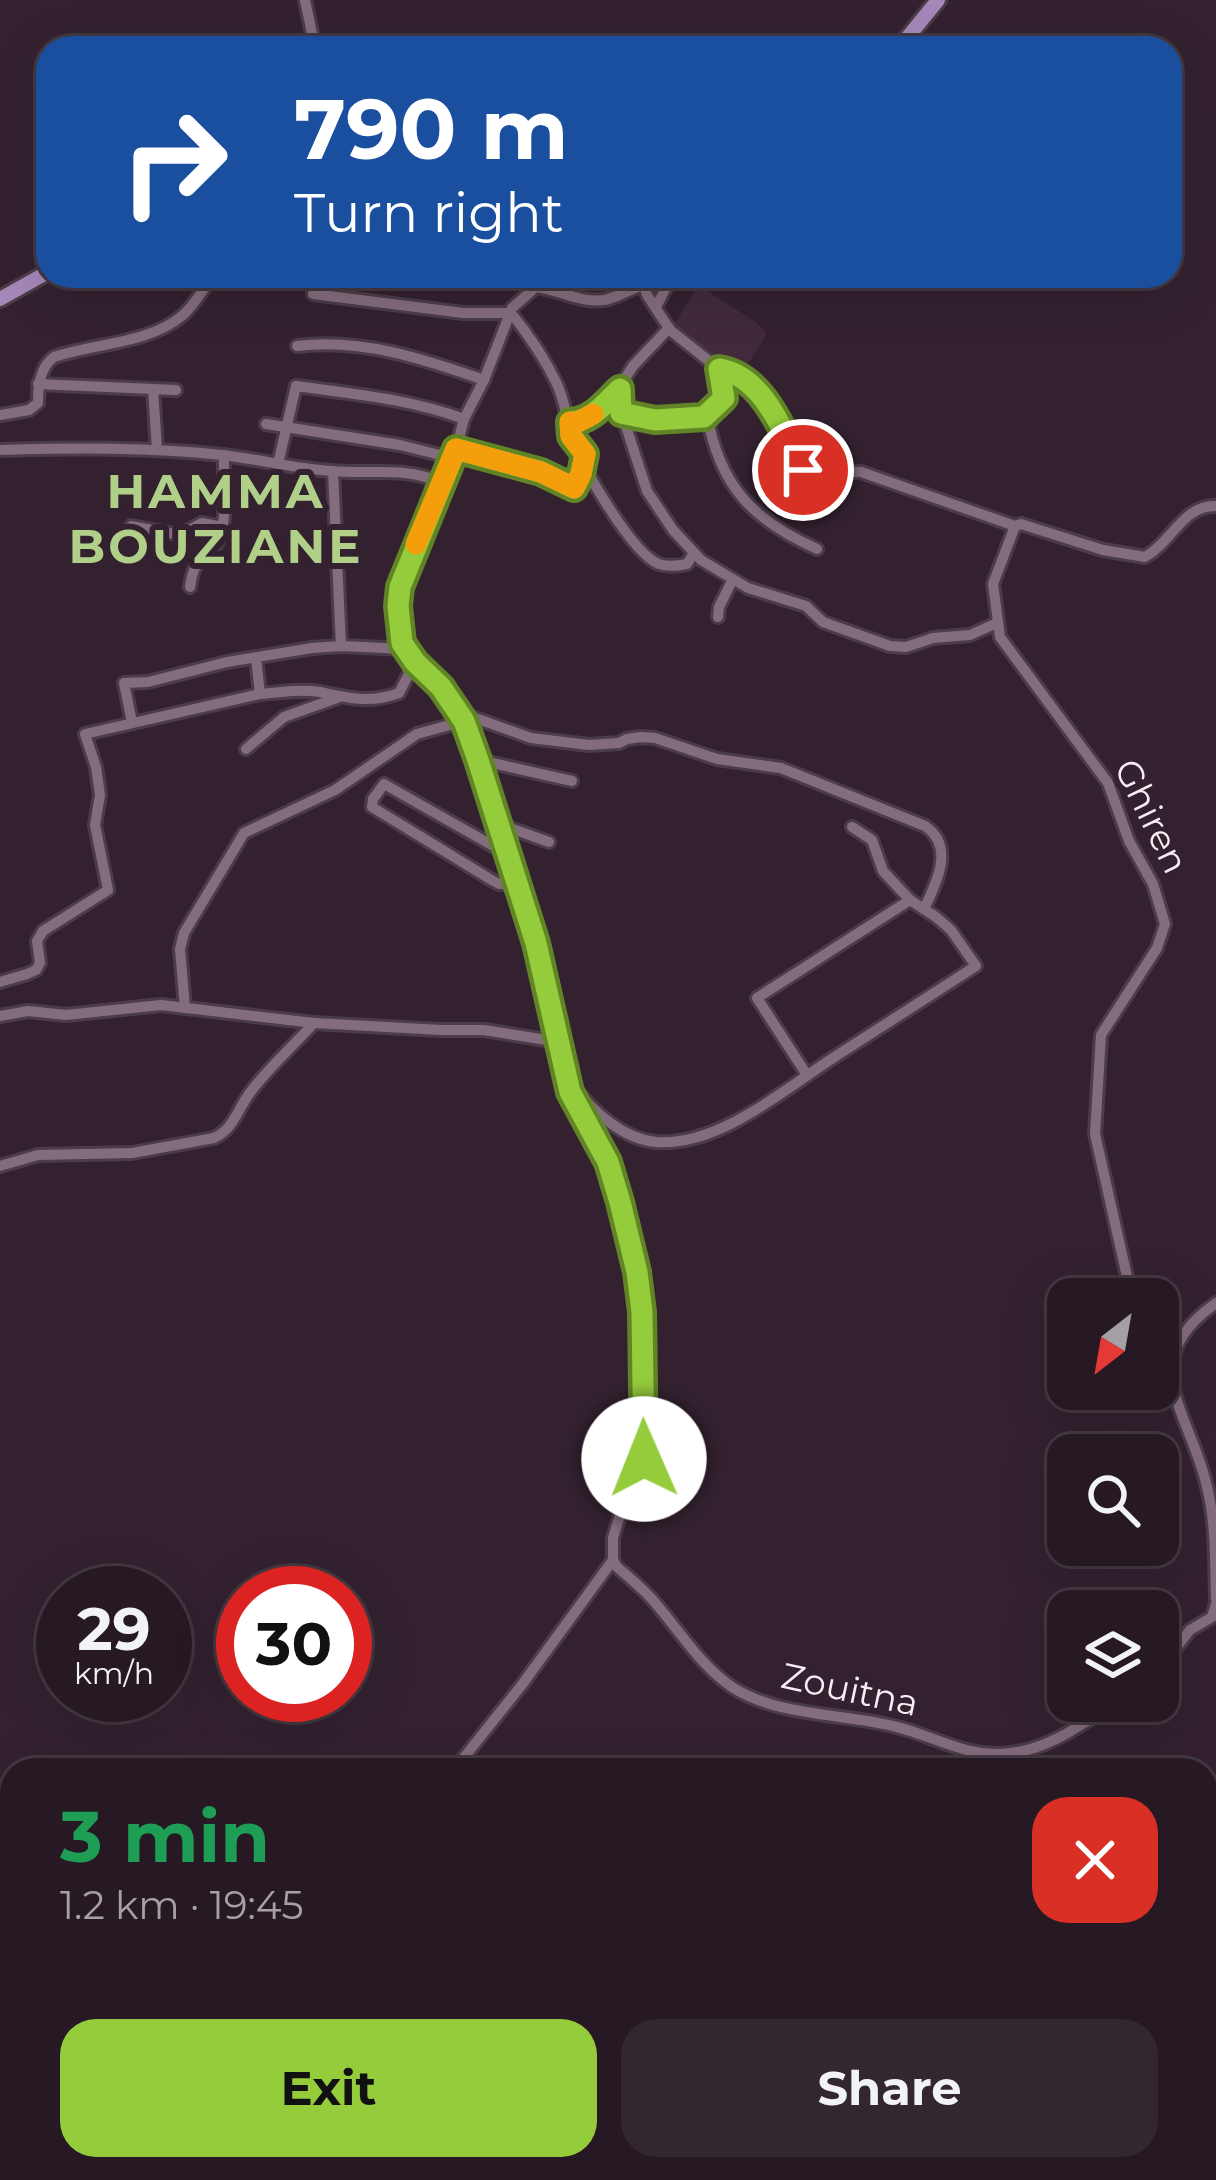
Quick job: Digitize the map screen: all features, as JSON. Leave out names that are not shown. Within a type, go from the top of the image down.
[{"type":"main road","points":[[908,36],[938,0]]},
{"type":"main road","points":[[0,298],[36,278]]},
{"type":"street","points":[[305,0],[312,36]]},
{"type":"street","points":[[0,415],[29,410],[38,403],[38,384],[54,357],[139,336],[178,319],[204,288]]},
{"type":"street","points":[[463,1758],[614,1560],[613,1538],[642,1476],[642,1312],[630,1241],[608,1162],[570,1092],[536,943],[478,760],[461,717],[441,687],[405,649],[399,631],[400,587],[464,419],[511,313],[535,288]]},
{"type":"street","points":[[539,288],[576,300],[608,300],[636,288]]},
{"type":"street","points":[[649,288],[669,328],[719,369],[738,373],[752,385],[810,476],[831,478],[855,470],[1015,526],[1145,556],[1164,544],[1191,512],[1216,506]]},
{"type":"street","points":[[656,308],[667,288]]},
{"type":"street","points":[[313,294],[463,314],[511,313]]},
{"type":"street","points":[[266,424],[541,472],[574,488],[585,454],[571,436],[558,386],[511,313]]},
{"type":"street","points":[[570,422],[595,413],[669,328]]},
{"type":"street","points":[[297,346],[359,345],[484,380]]},
{"type":"street","points":[[621,413],[655,420],[707,415],[724,398],[719,369]]},
{"type":"street","points":[[38,384],[176,391]]},
{"type":"street","points":[[278,464],[296,386],[395,400],[464,419]]},
{"type":"street","points":[[153,389],[157,450]]},
{"type":"street","points":[[620,389],[621,413],[647,491],[694,553],[732,581],[806,606],[823,622],[890,646],[970,635],[997,623],[993,584],[1015,526]]},
{"type":"street","points":[[707,415],[721,463],[747,505],[775,529],[817,549]]},
{"type":"street","points":[[0,450],[157,450],[333,472],[411,471],[441,482]]},
{"type":"street","points":[[190,587],[192,568],[217,546],[223,527],[224,455]]},
{"type":"street","points":[[582,463],[613,515],[652,561],[682,565],[694,553]]},
{"type":"street","points":[[333,472],[341,646]]},
{"type":"street","points":[[131,526],[180,535],[202,523],[223,527]]},
{"type":"street","points":[[718,617],[732,581]]},
{"type":"street","name":"Ghiren","points":[[997,623],[1000,637],[1108,783],[1121,824],[1154,884],[1165,924],[1100,1044],[1095,1134],[1127,1278]]},
{"type":"street","points":[[132,722],[124,683],[341,646],[405,649]]},
{"type":"street","points":[[256,658],[260,694]]},
{"type":"street","points":[[245,749],[284,718],[337,698],[394,696],[415,662]]},
{"type":"street","points":[[0,982],[36,970],[40,963],[37,941],[43,931],[108,890],[95,825],[100,807],[98,781],[85,734],[260,694],[320,692],[337,698]]},
{"type":"street","points":[[185,1008],[180,949],[184,933],[244,833],[335,790],[418,734],[461,717],[531,738],[590,745],[655,738],[717,758],[781,768],[925,826],[934,832],[942,853],[935,886],[923,909]]},
{"type":"street","points":[[478,760],[572,781]]},
{"type":"street","points":[[506,849],[385,784],[373,799],[372,807],[490,879],[516,884]]},
{"type":"street","points":[[499,824],[549,842]]},
{"type":"street","points":[[565,1072],[584,1099],[617,1127],[644,1140],[683,1141],[720,1129],[976,966],[951,930],[910,900],[883,871],[872,840],[852,827]]},
{"type":"street","points":[[807,1075],[757,998],[910,900]]},
{"type":"street","points":[[0,998],[2,1015],[28,1011],[66,1015],[137,1006],[185,1008],[367,1027],[484,1030],[559,1042]]},
{"type":"street","points":[[0,1166],[38,1155],[132,1153],[214,1138],[236,1120],[250,1094],[314,1022]]},
{"type":"street","points":[[1179,1340],[1195,1318],[1216,1303]]},
{"type":"street","points":[[1179,1407],[1209,1492],[1215,1547],[1215,1611],[1179,1644]]},
{"type":"street","name":"Zouitna","points":[[614,1560],[716,1675],[770,1703],[887,1724],[952,1747],[989,1754],[1030,1749],[1083,1722]]},
{"type":"shaded area","points":[[696,288],[703,288],[767,334],[744,370],[731,368],[673,327]]},
{"type":"slow traffic","points":[[416,544],[456,449],[541,472],[574,488],[585,454],[571,436],[570,422],[593,414]]},
{"type":"district","name":"HAMMA BOUZIANE","points":[[216,518]]},
{"type":"route","points":[[644,1459],[642,1312],[620,1202],[602,1148],[570,1092],[536,943],[464,721],[402,643],[400,587],[456,449],[541,472],[574,488],[585,454],[571,436],[570,422],[595,413],[620,389],[621,413],[655,420],[704,417],[724,398],[719,369],[738,373],[770,408],[803,470]]}]
